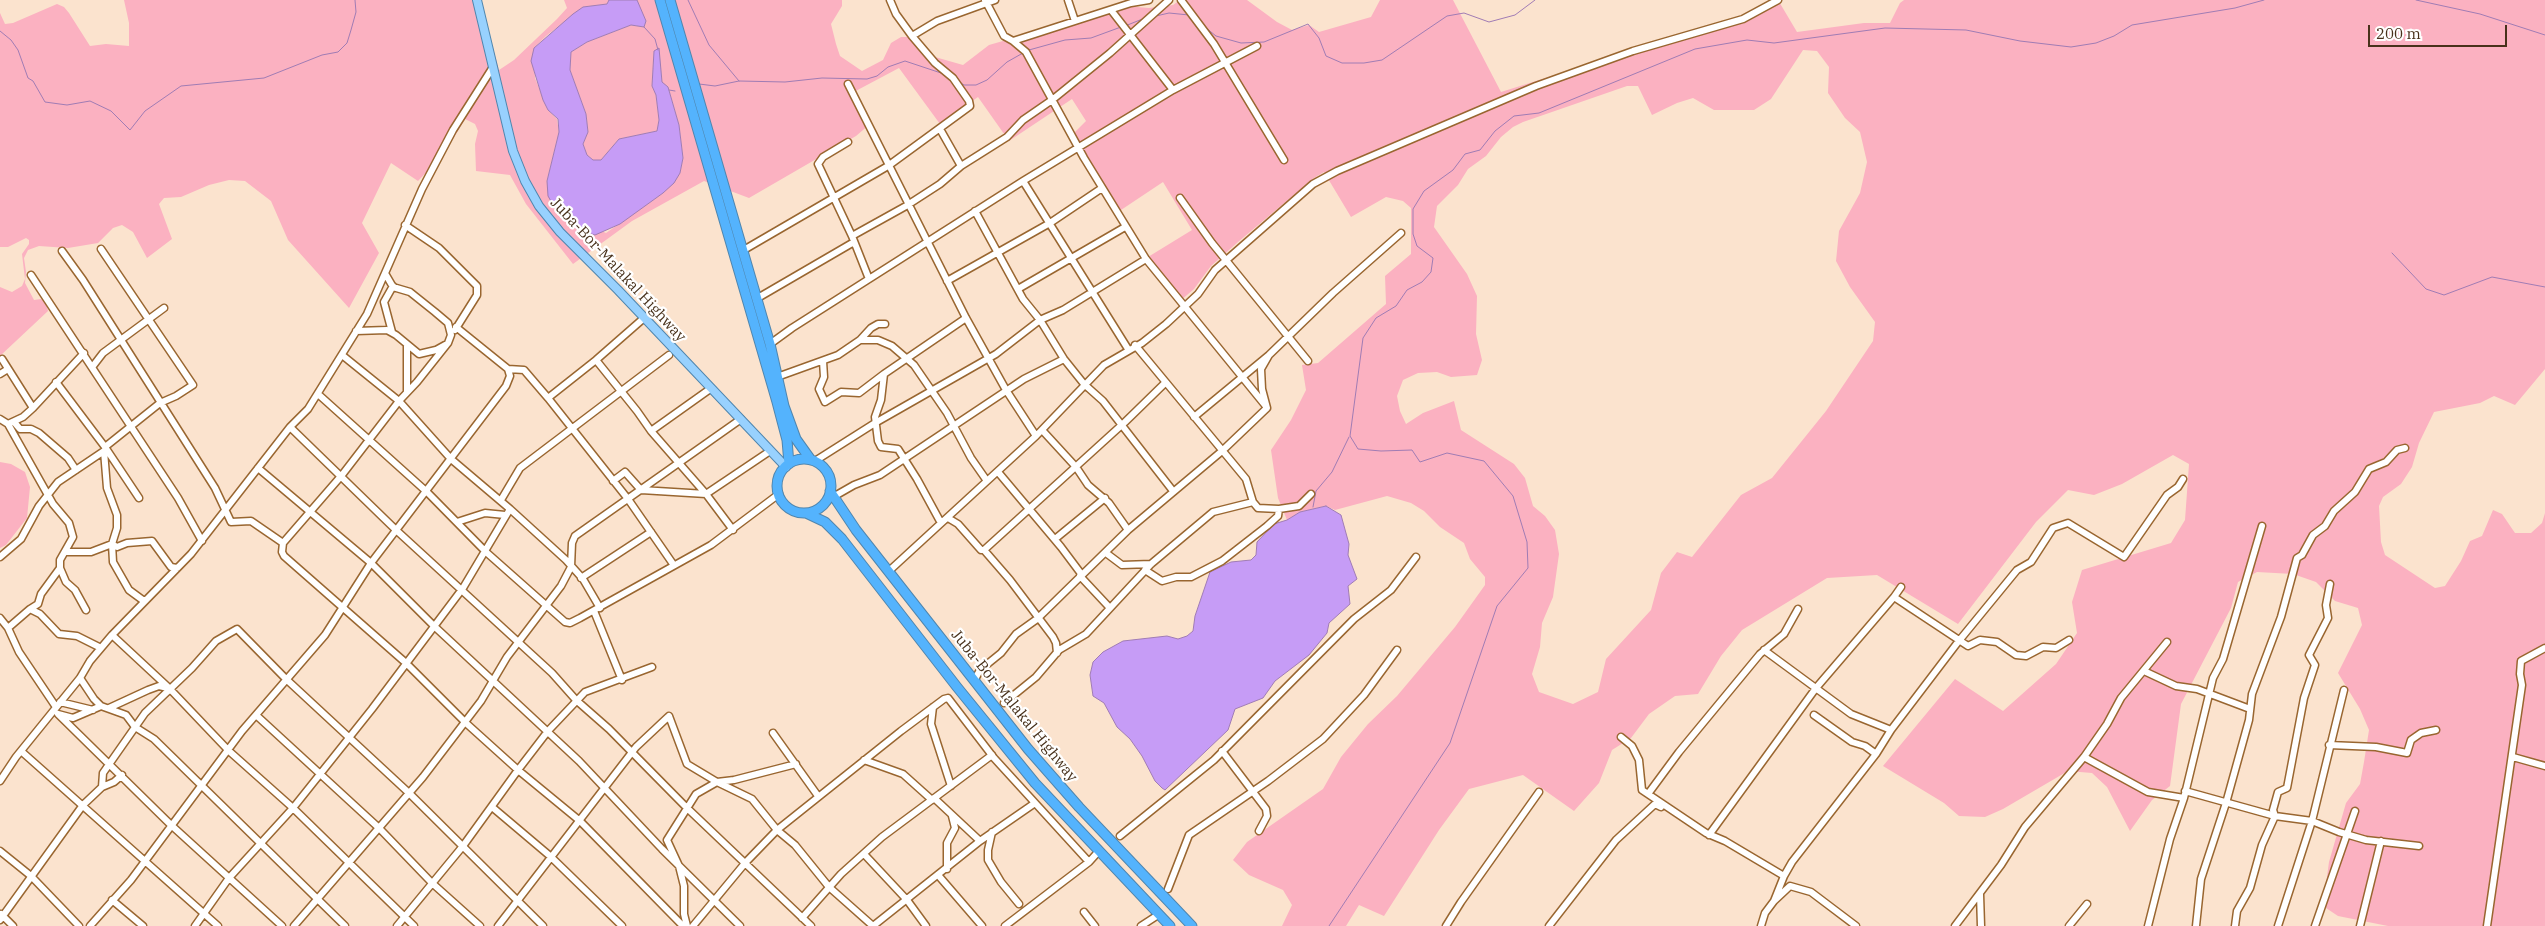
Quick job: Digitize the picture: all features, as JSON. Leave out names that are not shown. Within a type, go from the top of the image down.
[{"type":"highway","points":[[660,0],[787,440],[787,465],[780,476],[779,494]]},
{"type":"highway","name":"Juba-Bor-Malakal Highway","points":[[670,0],[770,344],[790,424],[796,439],[813,461],[828,473],[832,494],[843,513],[1028,749],[1072,800],[1192,926]]},
{"type":"highway","points":[[787,465],[799,460],[813,461]]},
{"type":"highway","name":"Juba-Bor-Malakal Highway","points":[[779,494],[792,509],[806,512],[825,522],[842,539],[993,733],[1035,783],[1098,852],[1170,926]]},
{"type":"highway","points":[[806,512],[822,506],[832,494]]},
{"type":"main road","name":"Juba-Bor-Malakal Highway","points":[[477,0],[513,151],[531,194],[560,232],[770,451],[787,465]]},
{"type":"street","points":[[912,36],[937,21],[985,2],[995,0]]},
{"type":"street","points":[[1068,0],[1075,21]]},
{"type":"street","points":[[1013,40],[1148,0]]},
{"type":"street","points":[[756,299],[940,184],[961,166],[1007,137],[1023,120],[1052,100],[1130,36],[1141,26],[1146,18],[1169,0]]},
{"type":"street","points":[[1181,0],[1226,64],[1284,160]]},
{"type":"street","points":[[889,571],[1036,436],[1104,365],[1158,330],[1184,307],[1226,260],[1313,184],[1337,170],[1536,86],[1633,51],[1743,19],[1778,0]]},
{"type":"street","points":[[742,251],[888,166],[970,106],[953,78],[935,63],[912,36],[889,2]]},
{"type":"street","points":[[985,2],[1004,36],[1013,40],[1026,52],[1102,188],[1146,259],[1267,408]]},
{"type":"street","points":[[1111,10],[1174,90]]},
{"type":"street","points":[[770,344],[868,279],[1023,181],[1174,90],[1257,46]]},
{"type":"street","points":[[0,781],[101,648],[202,541],[225,508],[290,427],[308,409],[356,331],[386,275],[405,225],[453,130],[492,68]]},
{"type":"street","points":[[848,84],[966,318],[1006,390],[1036,436]]},
{"type":"street","points":[[940,128],[961,166]]},
{"type":"street","points":[[848,142],[818,162],[853,239],[868,279]]},
{"type":"street","points":[[1023,181],[1071,258],[1132,347],[1246,479],[1253,502],[1260,509],[1279,509],[1299,506],[1311,494]]},
{"type":"street","points":[[947,281],[1050,223],[1102,188]]},
{"type":"street","points":[[1180,198],[1226,260],[1308,361]]},
{"type":"street","points":[[974,211],[1018,289],[1064,359],[1084,384],[1103,401],[1173,491]]},
{"type":"street","points":[[405,225],[439,248],[476,286],[477,295],[451,335],[448,343],[399,401],[342,476],[310,510],[283,543],[284,556],[406,663],[467,724],[518,770],[580,821],[683,926]]},
{"type":"street","points":[[1018,289],[1125,227]]},
{"type":"street","points":[[1194,417],[1269,355],[1333,293],[1401,233]]},
{"type":"street","points":[[101,249],[193,385],[176,396],[160,402],[105,447]]},
{"type":"street","points":[[62,251],[83,280],[215,488],[230,522],[251,521],[283,543]]},
{"type":"street","points":[[813,461],[875,423],[933,392],[958,374],[988,358],[1040,320],[1063,310],[1146,259]]},
{"type":"street","points":[[32,274],[178,498],[202,541]]},
{"type":"street","points":[[386,275],[393,286],[421,300],[448,324],[451,335]]},
{"type":"street","points":[[393,286],[384,302],[392,332],[415,352],[424,354],[448,343]]},
{"type":"street","points":[[93,366],[103,353],[164,308]]},
{"type":"street","points":[[548,398],[596,360],[644,318]]},
{"type":"street","points":[[823,361],[824,377],[819,389],[825,402],[841,392],[859,393],[936,337],[966,318]]},
{"type":"street","points":[[777,377],[838,355],[860,340],[871,328],[878,324],[885,324]]},
{"type":"street","points":[[90,926],[131,880],[171,824],[256,715],[325,635],[371,563],[506,386],[510,376],[508,369],[456,327]]},
{"type":"street","points":[[356,331],[369,329],[392,332]]},
{"type":"street","points":[[860,340],[884,342],[900,351],[908,359],[955,425],[971,458],[987,481]]},
{"type":"street","points":[[407,346],[409,382],[407,392]]},
{"type":"street","points":[[11,423],[33,408],[84,352]]},
{"type":"street","points":[[342,355],[399,401],[451,459],[501,500],[582,578],[597,610],[622,680]]},
{"type":"street","points":[[501,500],[520,468],[622,393],[669,355]]},
{"type":"street","points":[[1267,408],[1262,389],[1261,369],[1269,355]]},
{"type":"street","points":[[2,359],[33,408]]},
{"type":"street","points":[[832,494],[880,475],[904,457],[1006,390],[1064,359]]},
{"type":"street","points":[[596,360],[651,432],[706,494],[733,530]]},
{"type":"street","points":[[0,374],[8,368]]},
{"type":"street","points":[[508,369],[524,370],[548,398],[571,430],[628,499],[673,564]]},
{"type":"street","points":[[884,374],[875,423],[878,441],[881,446],[898,449],[941,523]]},
{"type":"street","points":[[56,382],[105,447],[138,498]]},
{"type":"street","points":[[984,550],[1165,383]]},
{"type":"street","points":[[651,432],[710,388]]},
{"type":"street","points":[[318,394],[368,441],[427,492],[486,552],[565,622],[570,623],[597,610],[673,564],[711,545],[779,494]]},
{"type":"street","points":[[974,681],[980,670],[1001,653],[1016,634],[1037,619],[1128,530],[1222,451],[1267,408]]},
{"type":"street","points":[[0,419],[20,429],[39,433],[68,458],[76,470]]},
{"type":"street","points":[[294,926],[409,793],[494,680],[545,604],[561,586],[571,566],[572,538],[741,419]]},
{"type":"street","points":[[11,423],[48,494],[72,529],[73,537],[60,560],[60,568],[66,582],[75,590],[86,610]]},
{"type":"street","points":[[290,427],[396,530],[519,642],[686,807],[746,862],[811,926]]},
{"type":"street","points":[[1042,430],[1076,467],[1084,481],[1105,498],[1128,530]]},
{"type":"street","points":[[2196,926],[2201,880],[2226,803],[2250,709],[2252,694],[2282,617],[2297,558],[2302,555],[2313,534],[2325,526],[2333,516],[2334,511],[2355,492],[2369,468],[2386,462],[2398,450],[2405,448]]},
{"type":"street","points":[[0,557],[21,539],[48,494],[58,482],[104,451],[107,460],[107,488],[117,515],[117,528],[112,544],[113,562],[129,590],[144,601]]},
{"type":"street","points":[[613,481],[625,472],[628,473],[641,490],[706,494],[770,451]]},
{"type":"street","points":[[258,468],[371,563],[434,626],[494,680],[604,787],[679,866],[740,926]]},
{"type":"street","points":[[998,472],[1109,607]]},
{"type":"street","points":[[1774,901],[1792,862],[1876,754],[1891,730],[2011,576],[2031,562],[2054,528],[2068,523],[2124,557],[2167,495],[2178,487],[2183,479]]},
{"type":"street","points":[[1055,539],[1105,498]]},
{"type":"street","points":[[1004,703],[1036,677],[1057,653],[1086,634],[1109,607],[1151,564],[1216,509],[1239,507],[1253,502]]},
{"type":"street","points":[[195,926],[229,878],[293,808],[320,775],[434,626],[486,552],[510,509]]},
{"type":"street","points":[[1145,570],[1162,581],[1176,577],[1191,577],[1222,561],[1268,526],[1278,516],[1279,509]]},
{"type":"street","points":[[457,522],[485,513],[505,516]]},
{"type":"street","points":[[948,518],[958,524],[1010,580],[1037,619],[1056,642],[1057,653]]},
{"type":"street","points":[[2148,926],[2170,839],[2185,794],[2213,678],[2223,659],[2262,526]]},
{"type":"street","points":[[582,578],[651,532]]},
{"type":"street","points":[[112,544],[117,547],[152,541],[171,567],[177,568]]},
{"type":"street","points":[[66,552],[91,552],[112,544]]},
{"type":"street","points":[[1106,552],[1122,564],[1151,564]]},
{"type":"street","points":[[1120,836],[1185,785],[1222,751],[1354,619],[1391,590],[1416,557]]},
{"type":"street","points":[[8,628],[38,604],[41,594],[60,568]]},
{"type":"street","points":[[2235,926],[2238,911],[2250,888],[2262,845],[2274,816],[2273,810],[2278,792],[2286,788],[2290,775],[2304,698],[2315,666],[2309,654],[2328,618],[2326,605],[2330,584]]},
{"type":"street","points":[[1709,835],[1816,688],[1901,587]]},
{"type":"street","points":[[1894,597],[1958,642],[1968,646],[1980,640],[1996,642],[2016,655],[2026,656],[2043,646],[2056,648],[2069,640]]},
{"type":"street","points":[[30,609],[40,614],[59,634],[77,636],[101,648]]},
{"type":"street","points":[[1648,794],[1679,752],[1764,650],[1784,634],[1798,609]]},
{"type":"street","points":[[0,618],[8,628],[19,652],[71,728],[110,763],[171,824],[282,926]]},
{"type":"street","points":[[102,787],[103,773],[145,713],[216,641],[236,629],[286,679],[409,793],[543,926]]},
{"type":"street","points":[[112,635],[169,688],[229,750],[293,808],[414,926]]},
{"type":"street","points":[[1955,926],[1980,894],[2025,827],[2084,757],[2107,724],[2121,698],[2167,642]]},
{"type":"street","points":[[2487,926],[2522,685],[2520,674],[2521,662],[2545,648]]},
{"type":"street","points":[[1168,889],[1180,851],[1189,835],[1289,766],[1323,739],[1364,695],[1396,650]]},
{"type":"street","points":[[1764,650],[1851,714],[1891,730]]},
{"type":"street","points":[[397,926],[463,846],[548,732],[576,700],[585,692],[622,680],[652,667]]},
{"type":"street","points":[[2144,671],[2176,686],[2209,694],[2250,709]]},
{"type":"street","points":[[80,678],[101,706],[126,715],[135,727],[154,739],[345,926]]},
{"type":"street","points":[[109,708],[159,686],[169,688]]},
{"type":"street","points":[[2278,926],[2312,821],[2344,690]]},
{"type":"street","points":[[693,926],[746,862],[777,830],[944,699],[951,699],[992,754],[1090,862]]},
{"type":"street","points":[[56,708],[73,718],[101,706]]},
{"type":"street","points":[[934,706],[931,724],[951,786]]},
{"type":"street","points":[[56,708],[93,710]]},
{"type":"street","points":[[256,715],[379,828],[432,883],[480,926]]},
{"type":"street","points":[[498,926],[518,903],[550,856],[580,821],[632,752],[669,716],[687,764],[717,782],[752,799],[777,830],[795,845],[829,887],[873,926],[980,841],[1035,803]]},
{"type":"street","points":[[1814,716],[1852,742],[1866,746],[1876,754]]},
{"type":"street","points":[[2330,745],[2376,748],[2407,753],[2411,740],[2421,733],[2436,730]]},
{"type":"street","points":[[773,733],[818,796]]},
{"type":"street","points":[[1622,737],[1632,746],[1638,760],[1642,790],[1709,835],[1725,841],[1784,876]]},
{"type":"street","points":[[21,751],[83,804],[96,820],[206,913],[218,926]]},
{"type":"street","points":[[1222,751],[1267,811],[1266,819],[1259,831]]},
{"type":"street","points":[[802,918],[829,887],[882,837],[992,754]]},
{"type":"street","points":[[2084,757],[2157,795],[2185,794],[2274,816],[2312,821],[2339,832],[2381,841],[2419,846]]},
{"type":"street","points":[[2512,757],[2545,766]]},
{"type":"street","points":[[864,760],[903,774],[951,813],[980,841]]},
{"type":"street","points":[[687,926],[684,914],[684,886],[679,866],[667,840],[686,807],[696,794],[717,782],[734,780],[796,764]]},
{"type":"street","points":[[0,768],[6,774]]},
{"type":"street","points":[[13,926],[1,916],[83,804],[102,787],[122,775]]},
{"type":"street","points":[[1446,926],[1460,902],[1539,792]]},
{"type":"street","points":[[1549,926],[1616,840],[1655,804],[1720,838]]},
{"type":"street","points":[[492,807],[550,856],[622,926]]},
{"type":"street","points":[[2315,926],[2355,811]]},
{"type":"street","points":[[947,869],[947,843],[955,828],[951,813]]},
{"type":"street","points":[[992,832],[988,860],[1001,882],[1019,904]]},
{"type":"street","points":[[2360,926],[2381,841]]},
{"type":"street","points":[[0,851],[31,876],[79,926]]},
{"type":"street","points":[[1005,926],[1090,862],[1098,852]]},
{"type":"street","points":[[864,854],[907,900],[926,926]]},
{"type":"street","points":[[938,875],[982,926]]},
{"type":"street","points":[[1761,926],[1765,913],[1774,901],[1790,886],[1811,892],[1856,926]]},
{"type":"street","points":[[1980,894],[1981,926]]},
{"type":"street","points":[[112,900],[142,926]]},
{"type":"street","points":[[2069,926],[2087,904]]},
{"type":"street","points":[[1084,912],[1095,926]]},
{"type":"street","points":[[1141,926],[1158,915]]},
{"type":"shaded area","points":[[124,0],[480,0],[499,70],[514,60],[557,19],[567,8],[564,0],[609,0],[607,4],[584,7],[546,36],[534,48],[535,78],[548,110],[557,119],[559,132],[547,181],[574,219],[606,233],[663,193],[680,173],[683,158],[679,125],[668,87],[662,83],[661,72],[654,51],[652,86],[656,95],[659,120],[657,131],[619,139],[601,160],[593,160],[587,155],[583,144],[588,132],[586,114],[570,70],[571,52],[587,42],[631,25],[644,27],[645,21],[637,0],[842,0],[842,6],[831,24],[836,44],[840,56],[862,71],[883,60],[891,43],[901,37],[908,37],[919,50],[963,65],[989,45],[1125,6],[1149,8],[1173,5],[1180,0],[1247,0],[1277,22],[1292,30],[1309,25],[1319,32],[1371,17],[1380,0],[1453,0],[1501,92],[1740,17],[1770,0],[1778,0],[1797,32],[1864,23],[1890,23],[1900,3],[1904,0],[2545,0],[2545,369],[2515,405],[2494,396],[2480,403],[2434,412],[2419,443],[2412,467],[2401,484],[2383,497],[2379,506],[2381,542],[2385,555],[2435,588],[2445,586],[2461,561],[2470,541],[2482,536],[2493,510],[2502,514],[2515,533],[2531,533],[2542,523],[2545,513],[2545,926],[2388,926],[2338,916],[2323,906],[2329,862],[2346,803],[2360,784],[2369,730],[2360,709],[2338,673],[2362,625],[2358,608],[2335,601],[2316,582],[2293,574],[2257,572],[2238,582],[2231,608],[2181,704],[2170,786],[2152,800],[2130,831],[2107,787],[2092,773],[2068,771],[2003,809],[1985,817],[1959,816],[1944,803],[1883,766],[1955,679],[2003,711],[2056,664],[2077,633],[2072,602],[2082,570],[2171,543],[2185,520],[2189,464],[2173,455],[2122,484],[2094,495],[2068,490],[2036,522],[1958,624],[1877,575],[1827,578],[1742,630],[1721,656],[1698,694],[1675,696],[1649,714],[1631,738],[1612,750],[1599,783],[1574,811],[1523,775],[1469,789],[1439,830],[1384,916],[1359,905],[1346,926],[1282,926],[1292,905],[1283,890],[1249,875],[1233,860],[1247,842],[1323,789],[1341,757],[1368,724],[1397,696],[1455,627],[1485,585],[1485,577],[1470,559],[1464,543],[1440,527],[1424,511],[1411,503],[1387,496],[1335,510],[1326,506],[1300,512],[1287,520],[1278,498],[1271,450],[1291,420],[1306,390],[1302,365],[1318,363],[1386,304],[1385,276],[1411,254],[1411,208],[1403,201],[1386,197],[1351,217],[1324,172],[1314,178],[1211,266],[1194,289],[1180,301],[1148,257],[1192,230],[1163,182],[1118,212],[1069,138],[1086,121],[1072,99],[1009,141],[978,97],[940,124],[899,68],[850,94],[870,124],[856,136],[749,198],[704,181],[632,221],[573,264],[526,204],[510,175],[476,171],[475,144],[478,131],[475,124],[465,119],[444,154],[418,181],[391,163],[362,223],[379,253],[349,308],[288,240],[271,201],[245,181],[229,180],[209,185],[181,197],[164,198],[159,204],[172,239],[147,258],[133,232],[122,225],[113,228],[98,243],[68,248],[39,246],[28,250],[24,258],[26,272],[25,283],[34,300],[41,299],[46,303],[48,311],[0,356],[0,287],[12,292],[22,286],[25,279],[22,254],[29,244],[29,240],[26,238],[8,247],[0,247],[0,13],[5,24],[13,23],[57,4],[64,7],[69,13],[90,46],[106,44],[129,46],[129,23]],"holes":[[[1803,50],[1817,51],[1829,67],[1828,93],[1845,118],[1860,132],[1867,162],[1860,193],[1839,231],[1836,261],[1850,287],[1875,322],[1873,341],[1826,411],[1772,478],[1741,495],[1692,557],[1677,552],[1661,573],[1651,610],[1606,659],[1598,692],[1573,704],[1539,692],[1532,674],[1540,647],[1542,623],[1553,597],[1559,554],[1555,530],[1545,516],[1533,506],[1525,478],[1514,464],[1461,430],[1454,401],[1423,413],[1406,424],[1400,411],[1397,396],[1403,380],[1418,373],[1437,372],[1451,377],[1477,375],[1482,360],[1476,334],[1477,296],[1467,274],[1434,227],[1437,206],[1458,185],[1468,169],[1486,156],[1501,137],[1513,127],[1523,122],[1627,86],[1638,86],[1652,115],[1677,103],[1693,98],[1714,110],[1754,110],[1771,99]]]},
{"type":"shaded area","points":[[609,0],[637,0],[646,21],[644,27],[631,25],[587,42],[571,52],[570,70],[586,114],[588,132],[583,144],[587,155],[593,160],[601,160],[619,139],[657,131],[659,120],[656,95],[652,86],[654,51],[659,48],[662,82],[668,87],[679,125],[683,158],[680,173],[674,183],[663,193],[620,224],[595,235],[584,232],[566,209],[556,210],[548,196],[547,181],[559,132],[558,119],[548,110],[543,100],[531,61],[534,48],[573,14],[583,7],[607,4]]},
{"type":"shaded area","points":[[0,462],[11,464],[25,472],[30,487],[27,518],[6,545],[0,548]]},
{"type":"shaded area","points":[[1326,506],[1341,515],[1349,544],[1348,555],[1357,579],[1348,586],[1350,604],[1329,623],[1327,633],[1309,655],[1275,681],[1263,698],[1235,709],[1228,730],[1165,790],[1155,781],[1142,756],[1130,739],[1117,727],[1104,703],[1093,696],[1090,675],[1093,662],[1103,652],[1123,641],[1167,636],[1178,639],[1187,636],[1193,631],[1195,616],[1210,572],[1231,562],[1251,560],[1256,555],[1257,542],[1274,524],[1287,520],[1300,512]]},
{"type":"waterway","points":[[0,31],[11,40],[18,50],[28,78],[33,81],[45,102],[67,105],[90,101],[111,111],[130,130],[145,111],[181,86],[264,78],[322,55],[338,52],[347,43],[356,12],[355,0]]},
{"type":"waterway","points":[[688,0],[709,45],[739,81]]},
{"type":"waterway","points":[[1206,28],[1216,36],[1241,43],[1264,42],[1308,24],[1319,38],[1326,56],[1342,63],[1364,63],[1382,60],[1447,16],[1464,13],[1489,22],[1515,15],[1535,0]]},
{"type":"waterway","points":[[1329,926],[1450,743],[1497,606],[1528,568],[1527,542],[1513,496],[1484,461],[1447,453],[1420,462],[1412,450],[1381,451],[1358,449],[1350,436],[1363,338],[1376,318],[1396,306],[1407,290],[1422,282],[1431,272],[1433,258],[1417,246],[1413,234],[1413,209],[1424,191],[1453,170],[1465,154],[1480,150],[1495,131],[1514,116],[1539,113],[1695,49],[1747,40],[1774,43],[1885,28],[1966,30],[2020,41],[2071,47],[2096,43],[2114,36],[2132,25],[2235,8],[2264,0]]},
{"type":"waterway","points":[[2416,0],[2480,14],[2545,35]]},
{"type":"waterway","points":[[1156,16],[1169,13],[1189,15]]},
{"type":"waterway","points":[[1125,26],[1145,18]]},
{"type":"waterway","points":[[644,27],[655,39],[658,50]]},
{"type":"waterway","points":[[1029,50],[1065,40],[1091,38],[1121,27]]},
{"type":"waterway","points":[[958,81],[964,85],[976,85],[987,80],[1007,62],[1023,53]]},
{"type":"waterway","points":[[699,84],[715,86],[739,81],[785,82],[822,78],[867,79],[877,76],[888,67],[905,61],[944,74]]},
{"type":"waterway","points":[[669,90],[675,91]]},
{"type":"waterway","points":[[2392,253],[2426,289],[2444,295],[2492,277],[2545,287]]},
{"type":"waterway","points":[[1313,507],[1316,491],[1332,472],[1349,437]]}]
